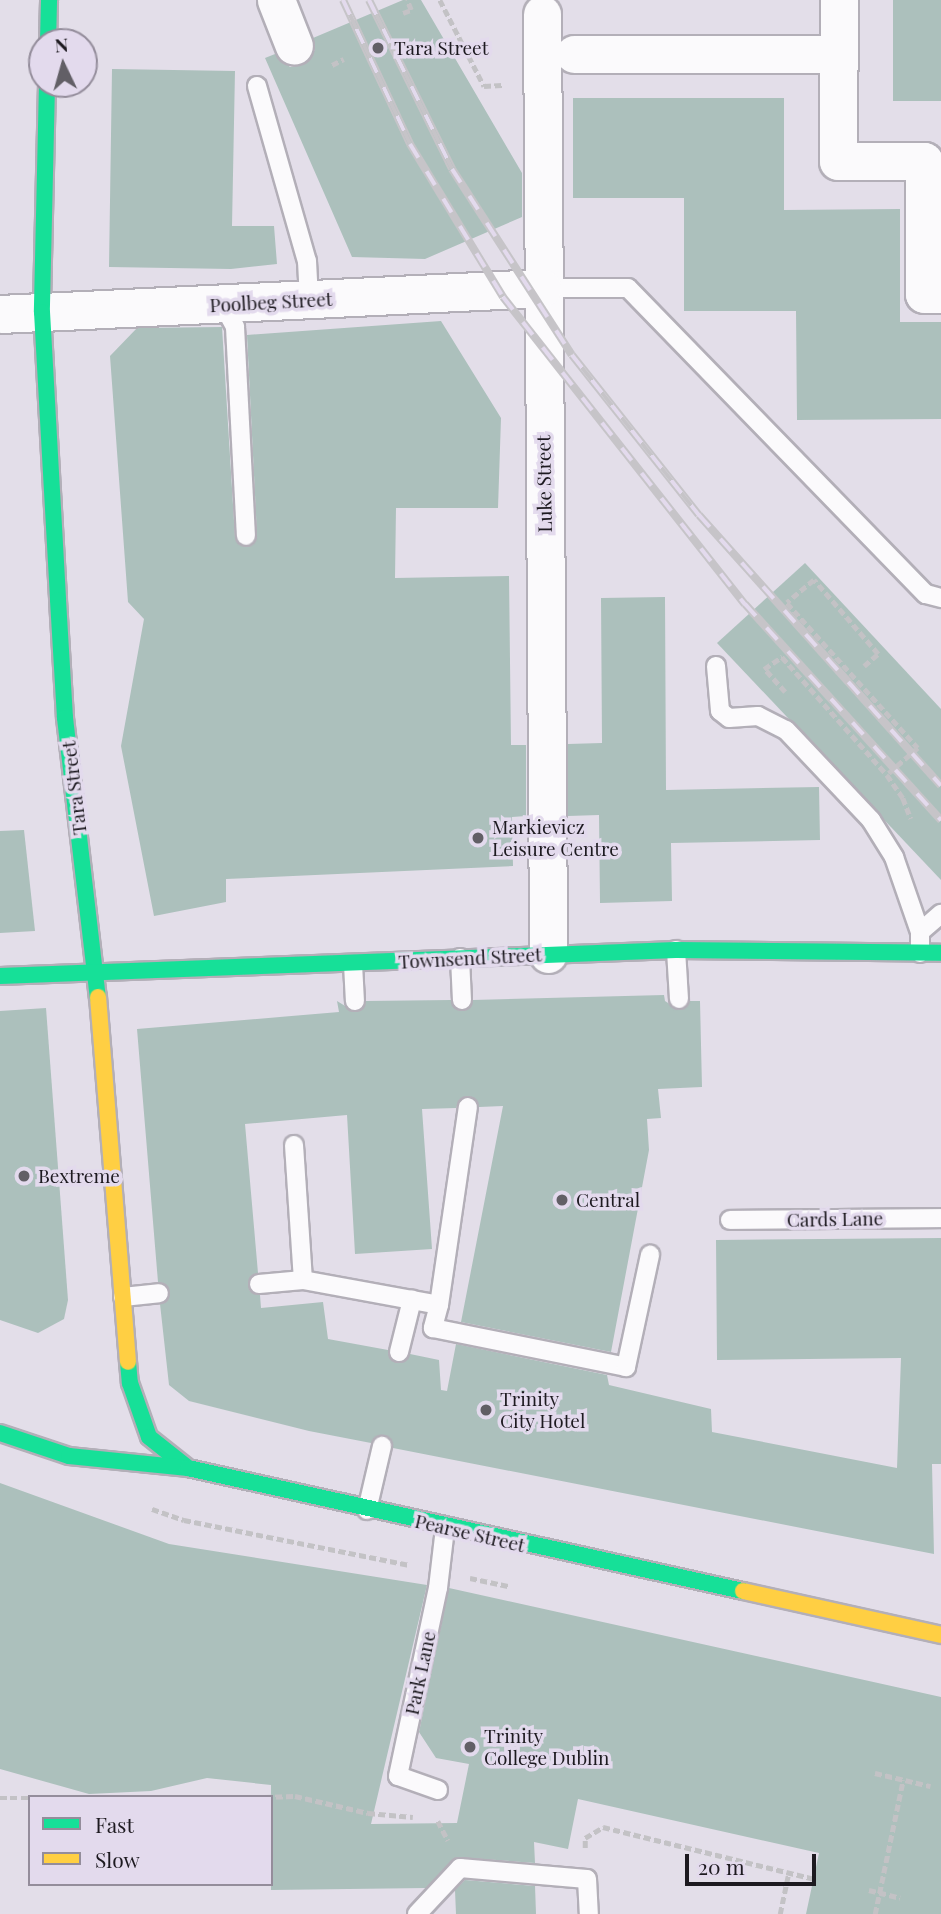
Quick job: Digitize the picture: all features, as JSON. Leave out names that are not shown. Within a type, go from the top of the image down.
[{"type":"main road","points":[[48,28],[49,0]]},
{"type":"main road","name":"Tara Street","points":[[47,98],[42,312],[65,718],[96,972],[130,1383],[149,1437],[188,1468]]},
{"type":"main road","name":"Townsend Street","points":[[0,976],[676,950],[941,953]]},
{"type":"main road","name":"Pearse Street","points":[[0,1433],[69,1456],[188,1468],[445,1528],[941,1635]]},
{"type":"street","points":[[276,0],[294,46]]},
{"type":"street","points":[[839,0],[838,161],[924,161],[924,294],[941,294]]},
{"type":"street","name":"Luke Street","points":[[542,15],[548,954]]},
{"type":"street","points":[[574,54],[839,54]]},
{"type":"street","name":"Poolbeg Street","points":[[0,314],[542,288]]},
{"type":"lane","points":[[257,86],[307,261],[309,300]]},
{"type":"lane","points":[[542,288],[628,288],[926,594],[941,598]]},
{"type":"lane","points":[[223,305],[235,327],[246,536]]},
{"type":"lane","points":[[716,666],[720,711],[729,718],[758,716],[786,730],[871,820],[894,857],[920,932],[920,953]]},
{"type":"lane","points":[[920,932],[941,914]]},
{"type":"lane","points":[[676,950],[679,999]]},
{"type":"lane","points":[[460,958],[462,1000]]},
{"type":"lane","points":[[354,964],[355,1001]]},
{"type":"lane","points":[[468,1107],[439,1305],[433,1328],[626,1367],[650,1255]]},
{"type":"lane","points":[[294,1145],[303,1280]]},
{"type":"lane","name":"Cards Lane","points":[[730,1220],[941,1218]]},
{"type":"lane","points":[[259,1284],[303,1280],[439,1305]]},
{"type":"lane","points":[[123,1297],[159,1293]]},
{"type":"lane","points":[[399,1352],[412,1300]]},
{"type":"lane","points":[[367,1510],[382,1446]]},
{"type":"lane","name":"Park Lane","points":[[438,1790],[398,1776],[438,1588],[445,1528]]},
{"type":"lane","points":[[417,1914],[460,1868],[587,1879],[589,1914]]},
{"type":"path","points":[[403,13],[411,10],[407,0]]},
{"type":"path","points":[[440,0],[484,86],[543,84]]},
{"type":"path","points":[[864,666],[878,654],[814,580],[787,603],[918,748],[887,775]]},
{"type":"path","points":[[764,669],[782,657],[887,775],[903,797],[912,822]]},
{"type":"path","points":[[875,1773],[930,1786]]},
{"type":"path","points":[[875,1914],[903,1780]]},
{"type":"path","points":[[273,1797],[295,1796],[368,1813],[438,1820],[460,1868]]},
{"type":"path","points":[[0,1798],[28,1798]]},
{"type":"path","points":[[587,1879],[585,1838],[603,1827],[814,1879]]},
{"type":"path","points":[[780,1914],[789,1871]]},
{"type":"path","points":[[869,1890],[900,1898]]},
{"type":"building","name":"Tara Street","points":[[403,0],[421,0],[522,173],[522,217],[425,259],[352,257],[265,58],[275,54],[290,67],[302,65],[315,50],[313,38]]},
{"type":"building","points":[[893,0],[941,0],[941,101],[893,101]]},
{"type":"building","points":[[112,69],[235,71],[232,226],[274,226],[277,264],[231,269],[109,267]]},
{"type":"building","points":[[573,98],[784,98],[784,210],[900,209],[900,322],[941,322],[941,419],[797,420],[796,311],[684,311],[684,198],[573,198]]},
{"type":"building","points":[[441,321],[501,418],[498,508],[396,508],[395,578],[509,576],[511,745],[526,745],[526,816],[512,817],[513,866],[226,879],[226,902],[154,916],[121,746],[144,619],[128,602],[110,356],[137,328],[222,327],[235,537],[247,547],[257,535],[247,335]]},
{"type":"building","points":[[805,563],[941,709],[941,880],[717,643]]},
{"type":"building","points":[[665,597],[666,790],[819,787],[820,840],[671,843],[672,901],[600,903],[599,815],[568,816],[568,744],[602,743],[601,598]]},
{"type":"building","points":[[24,830],[35,931],[0,933],[0,831]]},
{"type":"building","points":[[664,995],[665,1001],[679,1010],[690,1001],[700,1001],[702,1087],[658,1089],[661,1118],[647,1119],[649,1150],[611,1352],[461,1322],[503,1106],[479,1107],[470,1096],[460,1099],[456,1108],[422,1109],[432,1249],[355,1254],[347,1115],[245,1124],[258,1273],[249,1279],[249,1290],[260,1295],[261,1308],[323,1302],[328,1339],[388,1350],[397,1363],[410,1354],[439,1360],[441,1390],[447,1391],[456,1344],[607,1375],[609,1385],[711,1409],[712,1432],[897,1468],[901,1358],[717,1360],[716,1240],[941,1238],[941,1464],[932,1464],[934,1554],[393,1448],[384,1435],[371,1443],[309,1431],[189,1401],[169,1385],[160,1304],[170,1292],[158,1282],[137,1029],[339,1012],[337,1001],[355,1012],[366,1001],[451,1000],[462,1011],[473,1000]]},
{"type":"building","points":[[46,1008],[68,1300],[64,1319],[38,1333],[0,1320],[0,1011]]},
{"type":"building","name":"Trinity College Dublin","points":[[0,1483],[169,1544],[427,1585],[371,1824],[457,1823],[469,1764],[436,1758],[419,1732],[449,1588],[941,1697],[941,1914],[806,1914],[819,1853],[578,1799],[568,1849],[534,1842],[535,1863],[457,1857],[426,1888],[271,1890],[271,1785],[207,1778],[151,1791],[89,1794],[0,1769]]},
{"type":"building","points":[[465,1880],[535,1886],[536,1914],[456,1914],[455,1890]]},
{"type":"railway","points":[[343,0],[410,144],[503,297],[745,604],[941,820]]},
{"type":"railway","points":[[369,0],[452,169],[572,355],[699,515],[941,786]]},
{"type":"traffic: fast","points":[[48,28],[49,0]]},
{"type":"traffic: fast","points":[[47,98],[42,312],[58,600],[65,718],[98,997]]},
{"type":"traffic: fast","points":[[0,976],[676,950],[941,953]]},
{"type":"traffic: fast","points":[[128,1362],[130,1383],[149,1437],[188,1468]]},
{"type":"traffic: fast","points":[[0,1433],[69,1456],[188,1468],[743,1591]]},
{"type":"traffic: slow","points":[[98,997],[128,1362]]},
{"type":"traffic: slow","points":[[743,1591],[941,1635]]},
{"type":"place","name":"Tara Street","points":[[378,48]]},
{"type":"place","name":"Markievicz Leisure Centre","points":[[478,838]]},
{"type":"place","name":"Bextreme","points":[[24,1176]]},
{"type":"place","name":"Central","points":[[562,1200]]},
{"type":"place","name":"Trinity City Hotel","points":[[486,1410]]},
{"type":"place","name":"Trinity College Dublin","points":[[470,1747]]}]
